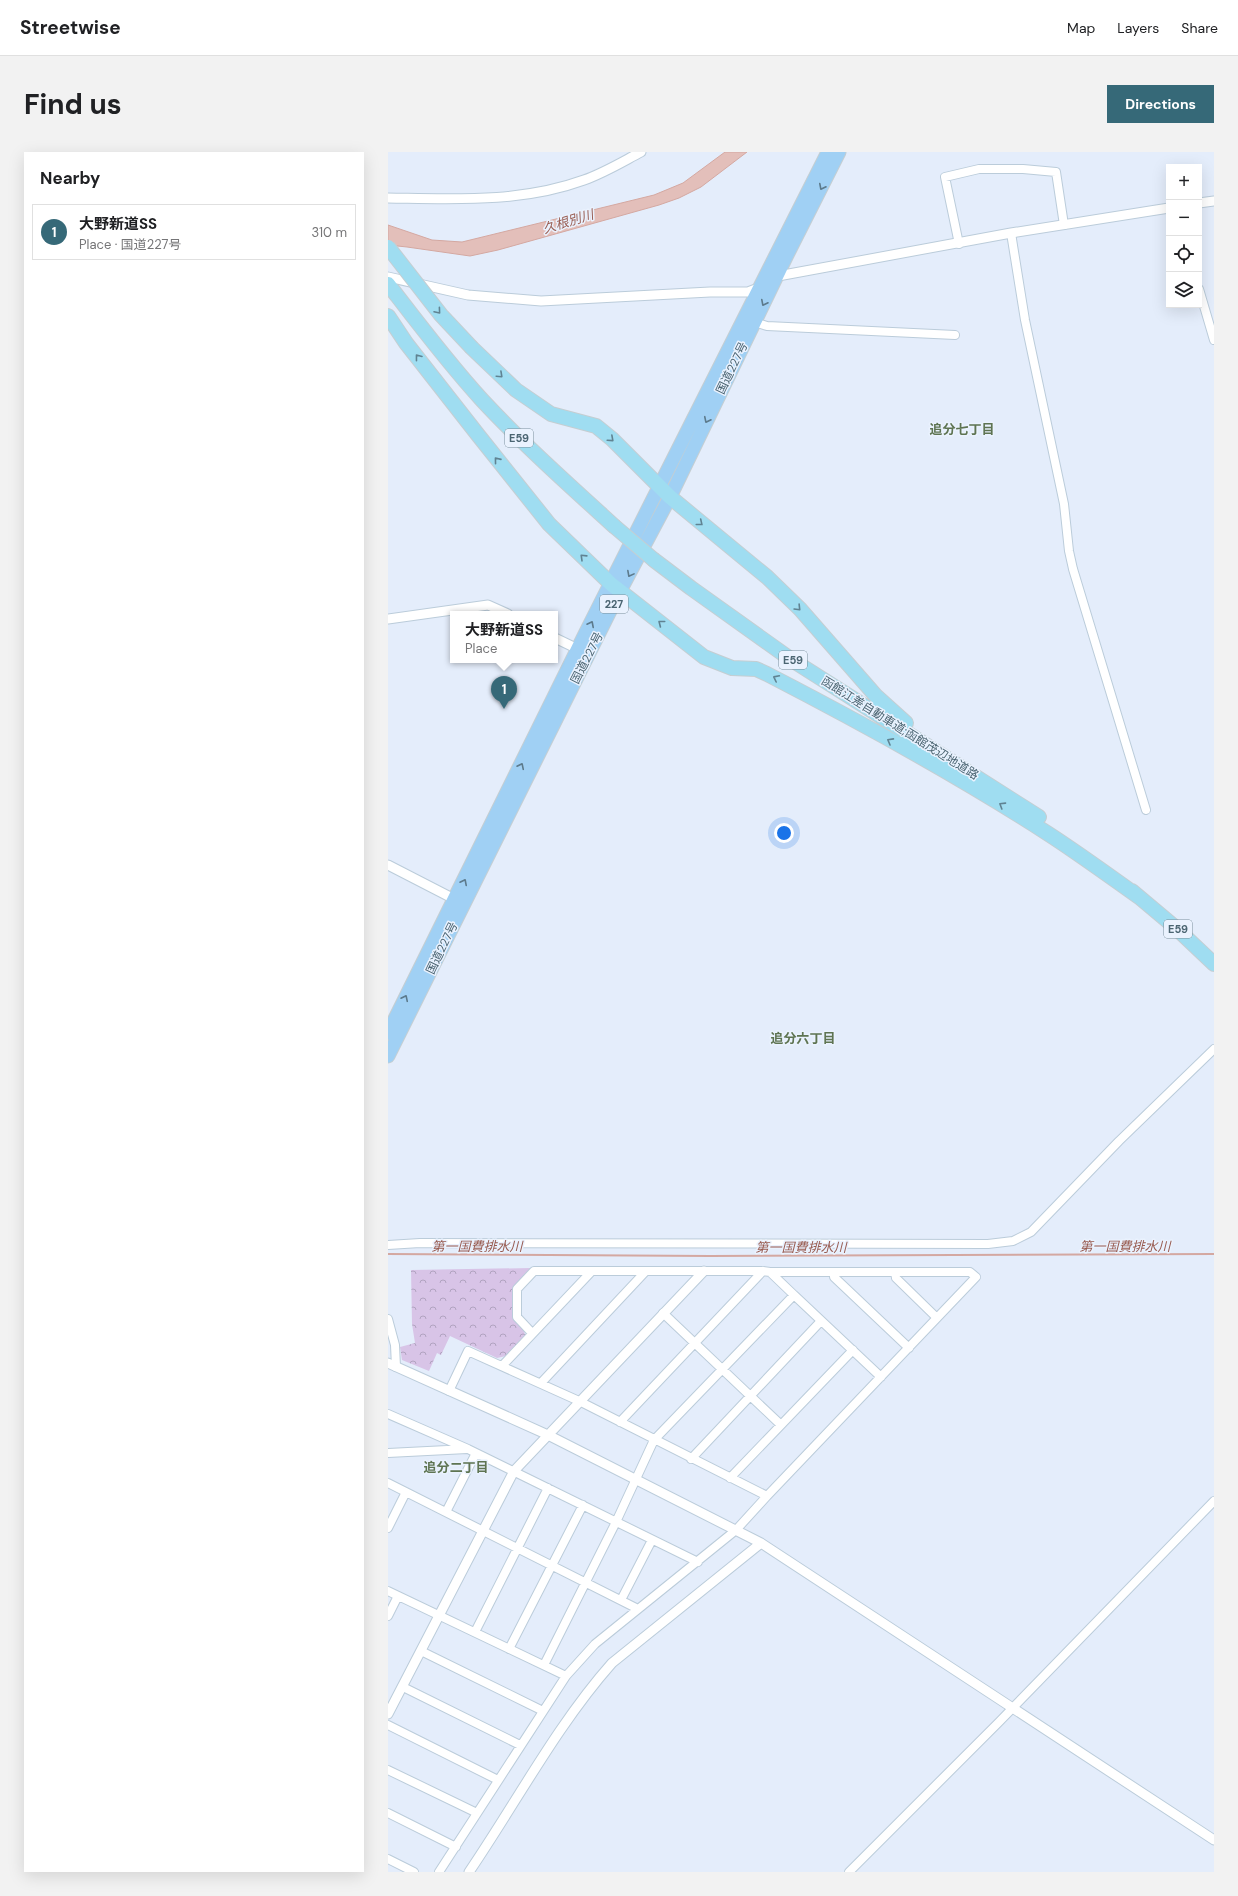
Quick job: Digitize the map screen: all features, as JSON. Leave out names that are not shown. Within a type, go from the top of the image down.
[{"type":"highway","name":"国道227号","points":[[665,493],[778,249],[828,152]]},
{"type":"highway","name":"国道227号","points":[[388,1056],[459,902],[616,588],[778,276],[839,152]]},
{"type":"highway","points":[[388,247],[441,315],[472,348],[516,390],[552,414],[596,426],[612,439],[665,493],[767,578],[800,609],[876,696],[938,752]]},
{"type":"highway","name":"函館江差自動車道;函館茂辺地道路","points":[[388,284],[433,342],[482,399],[542,461],[654,560],[789,658],[1020,804],[1071,846],[1139,896],[1214,964]]},
{"type":"highway","points":[[388,316],[406,343],[549,524],[616,588],[704,657],[732,668],[756,669],[767,674],[1053,832]]},
{"type":"highway","name":"国道227号","points":[[388,1033],[459,902]]},
{"type":"street","points":[[388,198],[482,198],[530,194],[585,180],[641,152]]},
{"type":"street","points":[[959,244],[945,177],[979,169],[1023,169],[1056,172],[1064,225]]},
{"type":"street","points":[[1202,203],[1214,201]]},
{"type":"street","points":[[388,277],[468,295],[541,301],[710,292],[748,292],[761,288],[778,276],[959,244],[1011,233],[1166,208]]},
{"type":"street","points":[[1011,233],[1025,320],[1064,504],[1069,551],[1073,569],[1146,810]]},
{"type":"street","points":[[1202,299],[1214,340]]},
{"type":"street","points":[[754,322],[767,326],[955,335]]},
{"type":"street","points":[[388,619],[488,605],[501,611]]},
{"type":"street","points":[[558,639],[584,652]]},
{"type":"street","points":[[388,865],[459,902]]},
{"type":"street","points":[[388,1245],[460,1243],[988,1244],[1013,1240],[1031,1232],[1119,1141],[1214,1049]]},
{"type":"street","points":[[439,1872],[566,1676],[596,1644],[736,1530],[976,1277],[970,1272],[534,1271],[517,1289],[517,1317],[532,1333]]},
{"type":"street","points":[[388,1714],[514,1471],[704,1271]]},
{"type":"street","points":[[502,1366],[591,1272]]},
{"type":"street","points":[[541,1383],[645,1272]]},
{"type":"street","points":[[766,1272],[794,1295],[881,1377]]},
{"type":"street","points":[[620,1422],[694,1344],[766,1272]]},
{"type":"street","points":[[834,1272],[834,1277],[908,1348]]},
{"type":"street","points":[[895,1272],[896,1278],[937,1318]]},
{"type":"street","points":[[544,1665],[616,1522],[654,1440],[794,1295]]},
{"type":"street","points":[[663,1313],[781,1425]]},
{"type":"street","points":[[388,1319],[395,1345],[392,1365],[548,1435],[761,1543],[1214,1840]]},
{"type":"street","points":[[692,1458],[821,1321]]},
{"type":"street","points":[[730,1478],[853,1350]]},
{"type":"street","points":[[449,1391],[468,1351],[579,1401],[767,1496]]},
{"type":"street","points":[[388,1414],[468,1449],[698,1562]]},
{"type":"street","points":[[388,1453],[468,1449]]},
{"type":"street","points":[[446,1512],[476,1453]]},
{"type":"street","points":[[388,1483],[638,1609]]},
{"type":"street","points":[[475,1632],[548,1488]]},
{"type":"street","points":[[388,1528],[406,1492]]},
{"type":"street","points":[[849,1872],[984,1738],[1011,1708],[1214,1501]]},
{"type":"street","points":[[509,1649],[551,1565],[583,1506]]},
{"type":"street","points":[[621,1600],[652,1540]]},
{"type":"street","points":[[469,1872],[570,1716],[592,1686],[612,1663],[761,1543]]},
{"type":"street","points":[[388,1591],[566,1676]]},
{"type":"street","points":[[388,1616],[398,1596]]},
{"type":"street","points":[[421,1651],[543,1712]]},
{"type":"street","points":[[403,1687],[520,1745]]},
{"type":"street","points":[[388,1725],[498,1780]]},
{"type":"street","points":[[388,1770],[477,1813]]},
{"type":"street","points":[[388,1813],[456,1847]]},
{"type":"street","points":[[388,1860],[403,1870],[414,1872]]},
{"type":"green space","points":[[531,1268],[513,1288],[513,1319],[524,1330],[525,1335],[506,1356],[497,1358],[450,1336],[441,1355],[437,1353],[429,1371],[402,1360],[400,1347],[415,1343],[412,1324],[411,1270]]},
{"type":"water","name":"久根別川","points":[[725,152],[747,152],[701,187],[679,198],[659,205],[498,250],[470,256],[388,245],[388,225],[432,240],[462,242],[654,195],[683,183]]},
{"type":"waterway","name":"第一国費排水川","points":[[388,1254],[710,1256],[1214,1254]]},
{"type":"place","name":"大野新道SS","points":[[504,709]]},
{"type":"district","name":"追分七丁目","points":[[962,429]]},
{"type":"district","name":"追分六丁目","points":[[803,1038]]},
{"type":"district","name":"追分二丁目","points":[[456,1467]]}]
